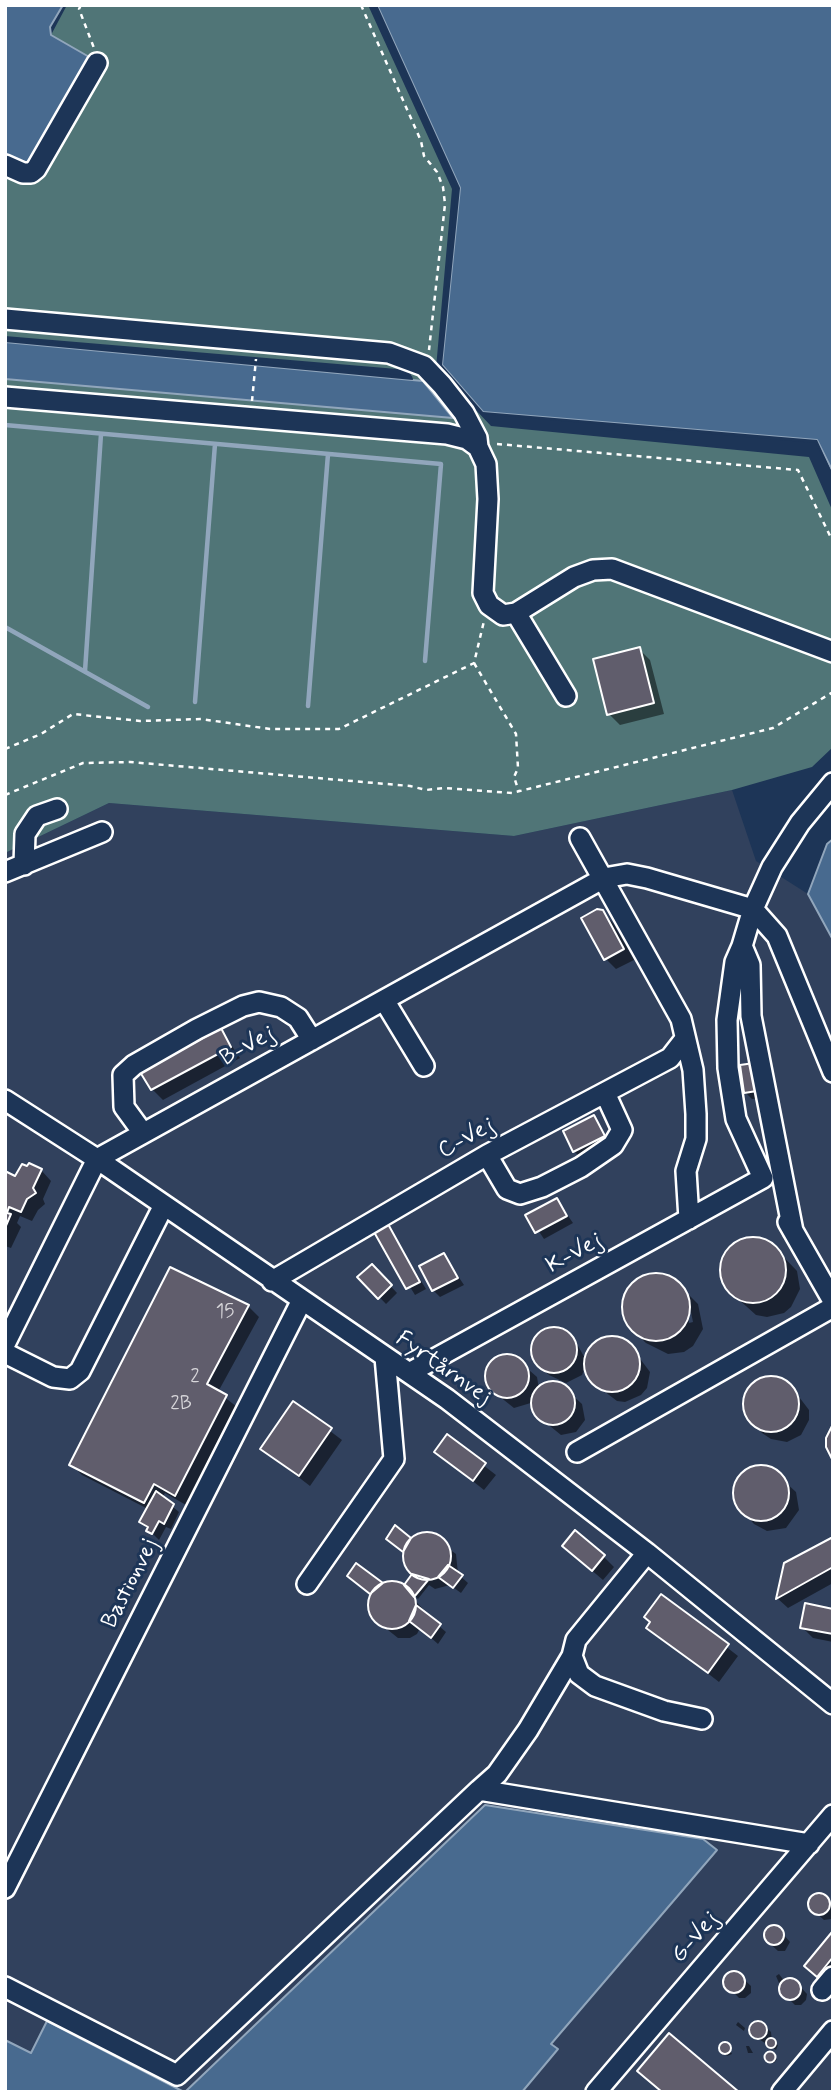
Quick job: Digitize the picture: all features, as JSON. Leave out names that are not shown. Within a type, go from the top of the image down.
[{"type":"street","points":[[5,165],[23,173],[31,173],[36,169],[97,63]]},
{"type":"street","points":[[5,319],[389,353],[424,366],[464,413],[486,464],[488,499],[482,593],[489,605],[503,615],[516,613],[574,577],[593,570],[612,569],[833,652]]},
{"type":"street","points":[[5,397],[447,434],[467,439],[478,447]]},
{"type":"street","points":[[516,613],[566,696]]},
{"type":"street","points":[[833,783],[800,823],[772,867],[753,909],[735,962],[727,1020],[728,1068],[736,1119],[764,1178],[833,1301]]},
{"type":"street","points":[[14,868],[25,834],[37,816],[57,809]]},
{"type":"street","points":[[14,868],[102,832]]},
{"type":"street","points":[[580,838],[681,1019],[693,1070],[697,1127],[686,1171],[689,1219]]},
{"type":"street","points":[[604,878],[627,874],[647,878],[753,909],[778,936],[833,1072]]},
{"type":"street","name":"B-Vej","points":[[97,1159],[604,878]]},
{"type":"street","points":[[742,946],[750,965],[751,1016],[793,1231]]},
{"type":"street","points":[[384,1000],[424,1066]]},
{"type":"street","points":[[143,1133],[124,1107],[123,1075],[134,1065],[197,1029],[243,1006],[258,1002],[281,1007],[298,1018],[312,1040]]},
{"type":"street","name":"C-Vej","points":[[272,1281],[487,1155],[670,1058],[684,1040]]},
{"type":"street","points":[[487,1155],[507,1189],[520,1194],[542,1187],[581,1167],[613,1145],[622,1130],[605,1093]]},
{"type":"street","name":"Fyrtårnvej","points":[[5,1100],[97,1159],[409,1373],[647,1553],[833,1704]]},
{"type":"street","points":[[5,1344],[97,1159]]},
{"type":"street","name":"K-Vej","points":[[409,1373],[764,1178]]},
{"type":"street","points":[[5,1353],[53,1377],[69,1379],[80,1371],[164,1205]]},
{"type":"street","name":"Bastionvej","points":[[5,1888],[301,1301]]},
{"type":"street","points":[[577,1452],[833,1307]]},
{"type":"street","points":[[307,1584],[394,1459],[385,1357]]},
{"type":"street","points":[[5,1987],[177,2075],[497,1774],[528,1730],[572,1656],[576,1640],[647,1553]]},
{"type":"street","points":[[572,1656],[579,1674],[595,1686],[664,1712],[702,1719]]},
{"type":"street","points":[[479,1790],[809,1844]]},
{"type":"street","name":"G-Vej","points":[[596,2092],[833,1815]]},
{"type":"street","points":[[782,2092],[833,2031]]},
{"type":"path","points":[[81,5],[79,9],[97,63]]},
{"type":"path","points":[[360,5],[421,141],[424,156],[437,172],[443,187],[445,204],[435,275],[432,341],[424,366]]},
{"type":"path","points":[[252,402],[256,356]]},
{"type":"path","points":[[478,447],[482,443],[797,470],[833,542]]},
{"type":"path","points":[[489,605],[474,663],[516,734],[518,768],[514,777],[519,792]]},
{"type":"path","points":[[5,749],[41,734],[73,714],[140,721],[201,719],[270,729],[339,729],[474,663]]},
{"type":"path","points":[[5,795],[83,763],[130,762],[410,786],[426,790],[443,788],[519,792],[773,729],[833,692]]},
{"type":"shaded area","points":[[5,5],[63,5],[50,27],[51,35],[91,58],[29,169],[5,156]]},
{"type":"shaded area","points":[[377,5],[833,5],[833,472],[817,440],[483,412],[442,365],[460,188]]},
{"type":"shaded area","points":[[5,342],[423,381],[453,418],[5,379]]},
{"type":"shaded area","points":[[732,790],[756,861],[808,894],[833,940],[833,2092],[522,2092],[558,2050],[551,2044],[485,1805],[185,2092],[48,2021],[31,2054],[5,2040],[5,853],[109,803],[514,836]]},
{"type":"shaded area","points":[[833,839],[833,940],[808,894],[827,844]]},
{"type":"shaded area","points":[[485,1805],[703,1839],[717,1850],[551,2044],[558,2049],[522,2092],[185,2092]]},
{"type":"shaded area","points":[[47,2021],[184,2092],[5,2092],[5,2040],[31,2053]]},
{"type":"green space","points":[[67,5],[368,5],[452,189],[436,368],[491,426],[809,457],[833,512],[833,747],[812,767],[732,790],[514,836],[109,803],[5,853],[5,379],[452,418],[423,381],[413,380],[409,370],[5,336],[5,156],[91,59],[51,35]]},
{"type":"pier","points":[[374,5],[377,5],[460,188],[442,365],[483,412],[817,440],[833,475],[815,443],[481,414],[438,365],[456,188]]},
{"type":"pier","points":[[6,338],[412,376],[413,380],[5,342]]},
{"type":"building","points":[[640,647],[654,703],[607,715],[593,659]]},
{"type":"building","points":[[597,909],[603,910],[624,949],[604,960],[581,918]]},
{"type":"building","points":[[221,1028],[231,1047],[151,1090],[140,1072]]},
{"type":"building","points":[[754,1063],[757,1091],[744,1093],[740,1065]]},
{"type":"building","points":[[594,1115],[605,1136],[573,1152],[563,1131]]},
{"type":"building","points":[[29,1163],[42,1169],[33,1188],[36,1193],[27,1199],[21,1212],[9,1207],[7,1213],[11,1214],[5,1228],[5,1171],[15,1176],[22,1164],[27,1166]]},
{"type":"building","points":[[557,1198],[567,1216],[535,1233],[525,1215]]},
{"type":"building","points":[[388,1224],[420,1282],[406,1289],[374,1232]]},
{"type":"building","points":[[746,1237],[760,1237],[772,1242],[781,1251],[786,1270],[784,1283],[777,1294],[760,1303],[746,1303],[734,1298],[725,1289],[720,1277],[720,1263],[725,1251],[734,1242]]},
{"type":"building","points":[[444,1253],[458,1278],[432,1291],[419,1266]]},
{"type":"building","points":[[372,1264],[392,1285],[378,1299],[357,1277]]},
{"type":"building","points":[[170,1267],[249,1305],[207,1384],[227,1395],[175,1496],[154,1484],[144,1503],[69,1465]]},
{"type":"building","points":[[656,1273],[669,1276],[680,1283],[687,1294],[690,1307],[687,1320],[680,1331],[669,1338],[656,1341],[643,1338],[632,1331],[625,1320],[622,1307],[625,1294],[632,1283],[643,1276]]},
{"type":"building","points":[[554,1327],[570,1334],[577,1350],[570,1366],[554,1373],[538,1366],[531,1350],[538,1334]]},
{"type":"building","points":[[612,1336],[623,1338],[632,1344],[638,1353],[638,1375],[632,1384],[623,1390],[612,1392],[601,1390],[592,1384],[586,1375],[584,1364],[586,1353],[592,1344],[601,1338]]},
{"type":"building","points":[[507,1354],[516,1355],[523,1360],[528,1367],[528,1385],[523,1392],[516,1397],[507,1398],[498,1397],[491,1392],[486,1385],[485,1376],[486,1367],[491,1360],[498,1355]]},
{"type":"building","points":[[765,1376],[777,1376],[791,1384],[799,1398],[797,1415],[791,1424],[777,1432],[765,1432],[748,1420],[743,1410],[743,1398],[755,1381]]},
{"type":"building","points":[[553,1381],[562,1382],[569,1387],[574,1394],[574,1412],[569,1419],[562,1424],[553,1425],[544,1424],[537,1419],[532,1412],[531,1403],[532,1394],[537,1387],[544,1382]]},
{"type":"building","points":[[293,1401],[332,1428],[299,1476],[260,1449]]},
{"type":"building","points":[[833,1424],[833,1461],[826,1447],[826,1438]]},
{"type":"building","points":[[447,1434],[486,1463],[473,1481],[434,1452]]},
{"type":"building","points":[[756,1465],[766,1465],[781,1473],[787,1482],[787,1504],[781,1513],[766,1521],[756,1521],[738,1509],[733,1498],[733,1488],[745,1470]]},
{"type":"building","points":[[156,1491],[174,1504],[164,1524],[159,1521],[152,1534],[146,1531],[148,1527],[139,1522]]},
{"type":"building","points":[[395,1525],[411,1538],[403,1552],[386,1539]]},
{"type":"building","points":[[575,1530],[605,1555],[592,1571],[562,1546]]},
{"type":"building","points":[[427,1532],[444,1539],[451,1556],[444,1573],[427,1580],[410,1573],[403,1556],[410,1539]]},
{"type":"building","points":[[833,1537],[833,1567],[776,1599],[784,1563]]},
{"type":"building","points":[[356,1563],[383,1583],[370,1594],[347,1576]]},
{"type":"building","points":[[448,1565],[463,1575],[453,1588],[438,1577]]},
{"type":"building","points":[[412,1574],[429,1579],[414,1597],[404,1585]]},
{"type":"building","points":[[392,1581],[409,1588],[416,1605],[409,1622],[392,1629],[375,1622],[368,1605],[375,1588]]},
{"type":"building","points":[[661,1594],[729,1644],[708,1673],[646,1628],[650,1622],[644,1617]]},
{"type":"building","points":[[805,1603],[833,1609],[833,1634],[800,1628]]},
{"type":"building","points":[[416,1605],[441,1624],[431,1638],[409,1621]]},
{"type":"building","points":[[819,1893],[829,1900],[830,1904],[823,1914],[819,1915],[809,1908],[808,1904],[815,1894]]},
{"type":"building","points":[[770,1925],[778,1925],[784,1935],[778,1945],[770,1945],[764,1939],[764,1931]]},
{"type":"building","points":[[832,1932],[833,1957],[817,1977],[804,1966]]},
{"type":"building","points":[[734,1971],[742,1974],[745,1982],[742,1990],[734,1993],[726,1990],[723,1982],[726,1974]]},
{"type":"building","points":[[790,1978],[798,1981],[801,1989],[798,1997],[790,2000],[782,1997],[779,1989],[782,1981]]},
{"type":"building","points":[[754,2021],[762,2021],[767,2030],[765,2037],[754,2039],[749,2034],[749,2026]]},
{"type":"building","points":[[669,2033],[739,2092],[662,2092],[637,2071]]},
{"type":"building","points":[[771,2038],[775,2039],[775,2047],[771,2048],[767,2047],[766,2043],[767,2039]]},
{"type":"building","points":[[725,2042],[731,2048],[725,2054],[719,2048]]},
{"type":"building","points":[[770,2052],[774,2053],[774,2061],[770,2062],[766,2061],[765,2057],[766,2053]]},
{"type":"waterway","points":[[5,425],[441,464],[425,661]]},
{"type":"waterway","points":[[85,671],[101,434]]},
{"type":"waterway","points":[[195,702],[215,444]]},
{"type":"waterway","points":[[308,706],[328,454]]},
{"type":"waterway","points":[[5,627],[148,707]]}]
